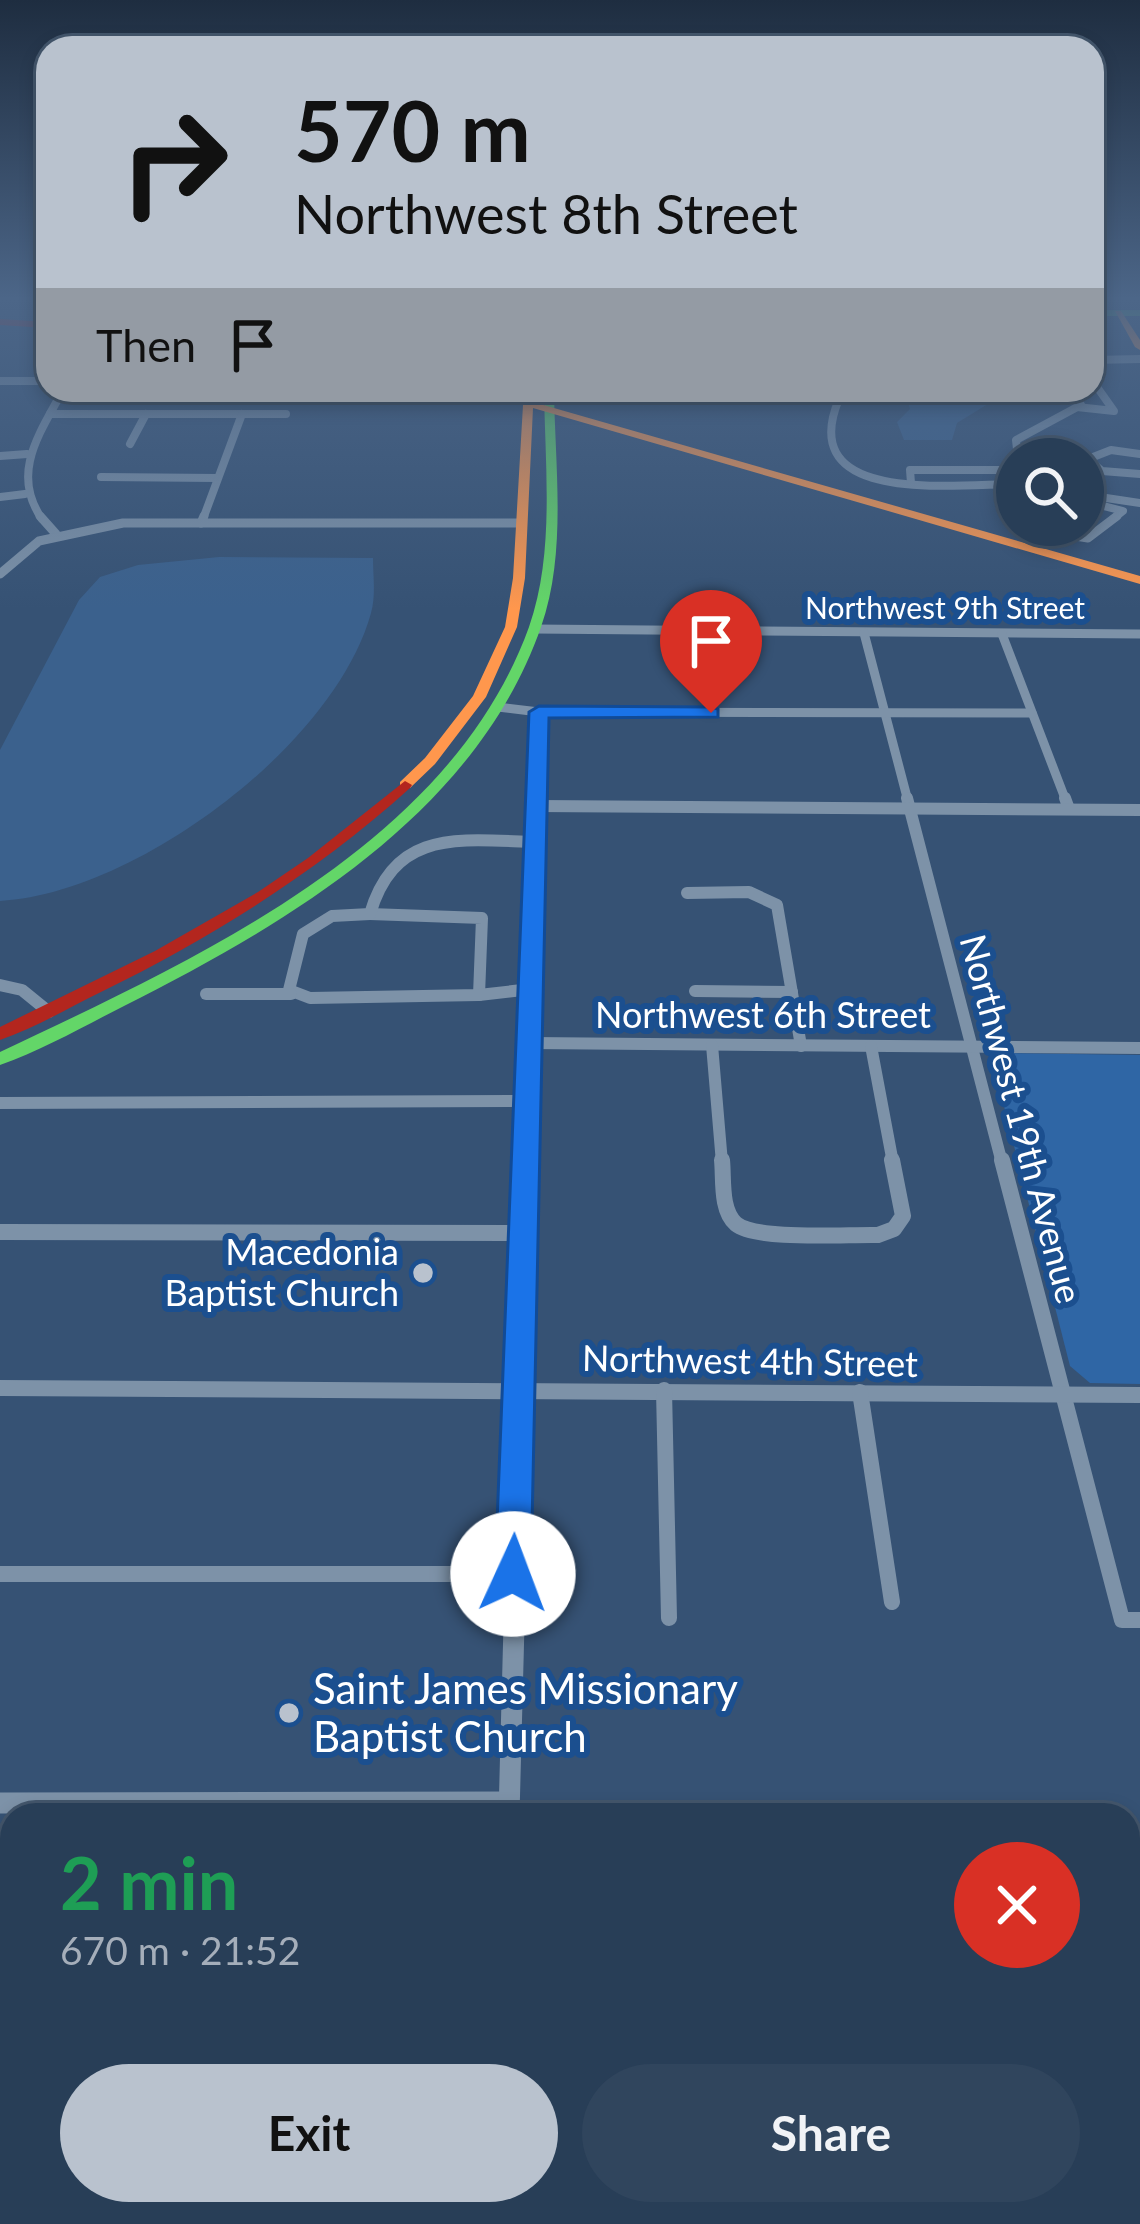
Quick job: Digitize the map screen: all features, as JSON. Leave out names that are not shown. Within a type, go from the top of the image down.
[{"type":"main road","points":[[0,1034],[218,926],[337,845],[428,762],[478,694],[511,626],[529,402]]},
{"type":"main road","points":[[0,1059],[154,985],[307,892],[415,806],[493,715],[534,629],[544,546],[549,402]]},
{"type":"main road","points":[[552,402],[1140,580]]},
{"type":"main road","points":[[553,402],[1140,569]]},
{"type":"main road","points":[[521,523],[544,546]]},
{"type":"main road","points":[[478,694],[487,700],[493,715]]},
{"type":"main road","points":[[335,872],[332,862],[337,845]]},
{"type":"main road","points":[[307,892],[313,877],[309,865]]},
{"type":"street","points":[[56,402],[27,454],[25,494],[37,517],[56,534]]},
{"type":"street","points":[[838,402],[829,423],[845,470],[877,481],[996,484]]},
{"type":"street","points":[[1020,438],[1080,402]]},
{"type":"street","points":[[1076,407],[1114,411],[1107,402]]},
{"type":"street","points":[[50,414],[286,414]]},
{"type":"street","points":[[130,444],[146,414]]},
{"type":"street","points":[[201,523],[242,414]]},
{"type":"street","points":[[1140,454],[1102,450],[1088,459],[1102,471],[1140,474]]},
{"type":"street","points":[[0,456],[27,454]]},
{"type":"street","points":[[911,483],[910,470],[996,470]]},
{"type":"street","points":[[101,477],[217,478]]},
{"type":"street","points":[[0,497],[25,494]]},
{"type":"street","points":[[1104,498],[1140,503]]},
{"type":"street","points":[[1104,504],[1123,512],[1104,526]]},
{"type":"street","points":[[0,574],[21,550],[56,534],[122,523],[521,523]]},
{"type":"street","name":"Northwest 9th Street","points":[[534,629],[1140,634]]},
{"type":"street","name":"Northwest 19th Avenue","points":[[863,633],[1062,1395],[1131,1620]]},
{"type":"street","points":[[1002,634],[1069,809]]},
{"type":"street","points":[[509,1803],[539,712]]},
{"type":"street","points":[[493,715],[1032,713]]},
{"type":"street","points":[[536,806],[1140,810]]},
{"type":"street","points":[[370,914],[377,883],[425,843],[535,842]]},
{"type":"street","points":[[687,892],[749,892],[778,905],[801,1046]]},
{"type":"street","points":[[291,994],[303,934],[332,916],[370,914],[482,918],[479,995]]},
{"type":"street","points":[[0,985],[22,990],[49,1012]]},
{"type":"street","points":[[695,991],[792,992]]},
{"type":"street","points":[[206,994],[531,995]]},
{"type":"street","name":"Northwest 6th Street","points":[[530,1043],[1140,1048]]},
{"type":"street","points":[[712,1045],[726,1207],[735,1223],[754,1232],[878,1235],[894,1229],[903,1216],[871,1046]]},
{"type":"street","points":[[0,1100],[529,1101]]},
{"type":"street","points":[[0,1232],[524,1233]]},
{"type":"street","name":"Northwest 4th Street","points":[[0,1388],[1140,1396]]},
{"type":"street","points":[[664,1390],[669,1618]]},
{"type":"street","points":[[860,1392],[892,1602]]},
{"type":"street","points":[[0,1574],[513,1574]]},
{"type":"shaded area","points":[[908,402],[991,402],[957,423],[952,440],[904,440],[897,422],[910,409]]},
{"type":"shaded area","points":[[219,557],[373,558],[373,606],[350,663],[317,713],[223,804],[167,842],[110,872],[53,892],[0,901],[0,750],[79,600],[100,577],[138,565]]},
{"type":"shaded area","points":[[1003,1053],[1140,1055],[1140,1384],[1090,1383],[1070,1366],[993,1063]]},
{"type":"traffic: fast","points":[[0,1059],[235,940],[313,890],[385,835],[449,773],[500,704],[535,627],[550,540],[549,402]]},
{"type":"traffic: slow","points":[[524,402],[1140,580]]},
{"type":"traffic: slow","points":[[405,785],[430,761],[479,697],[511,627],[519,578],[528,402]]},
{"type":"traffic: jam","points":[[0,1034],[161,955],[264,895],[360,825],[405,785]]},
{"type":"place","name":"Macedonia Baptist Church","points":[[423,1273]]},
{"type":"place","name":"Saint James Missionary Baptist Church","points":[[289,1713]]},
{"type":"route","points":[[513,1574],[539,712],[711,713]]}]
